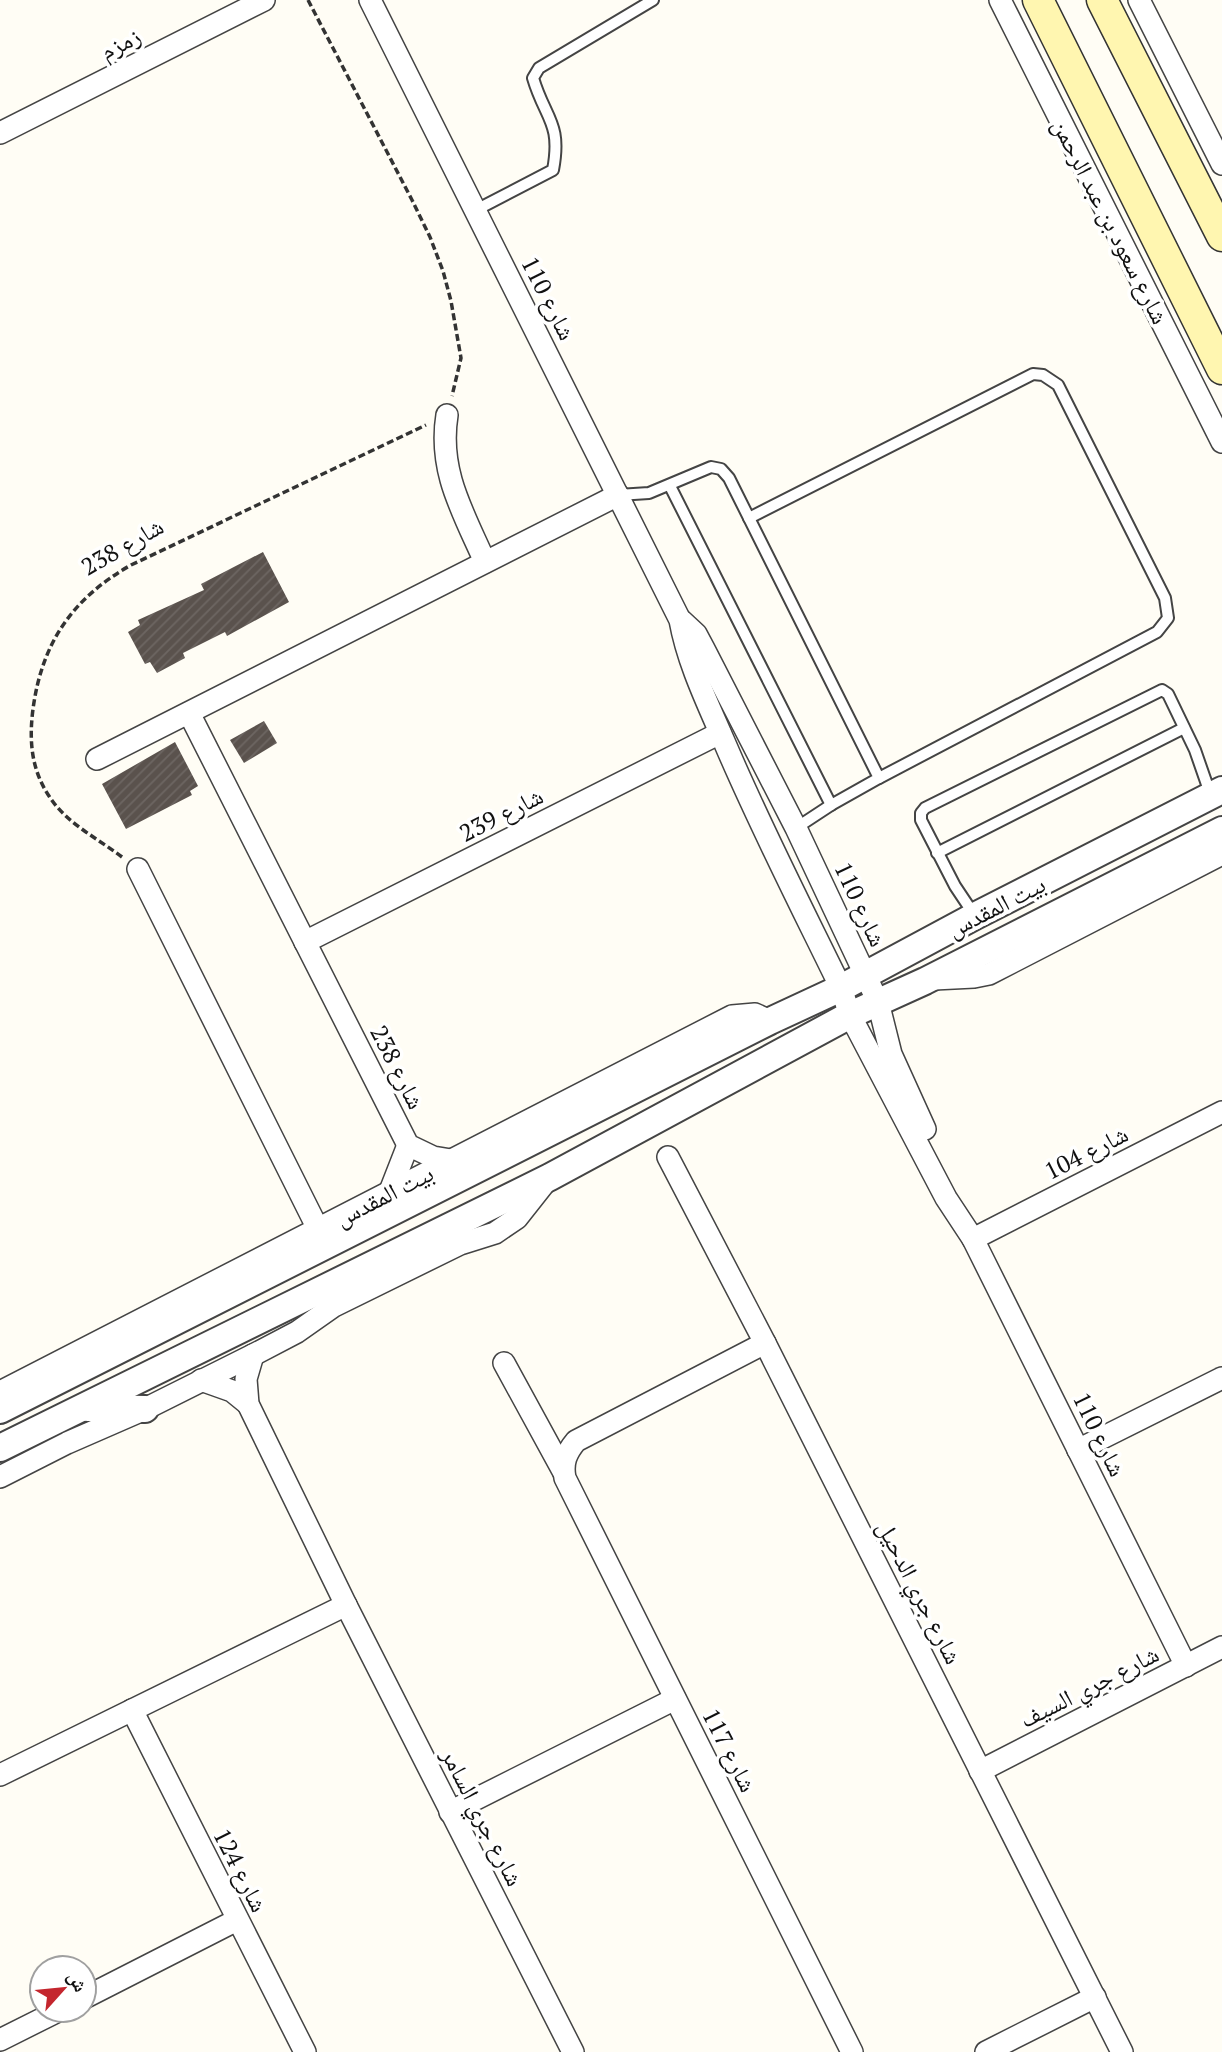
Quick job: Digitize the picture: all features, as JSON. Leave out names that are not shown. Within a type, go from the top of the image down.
[{"type":"main road","name":"شارع سعود بن عبد الرحمن","points":[[1038,0],[1222,369]]},
{"type":"main road","points":[[1102,0],[1222,236]]},
{"type":"main road","points":[[1186,298],[1222,340]]},
{"type":"street","name":"زمزم","points":[[0,132],[264,0]]},
{"type":"street","name":"شارع 110","points":[[370,0],[680,620],[695,675],[744,788],[841,988],[850,1015],[946,1198],[969,1232]]},
{"type":"street","name":"شارع سعود بن عبد الرحمن","points":[[1000,0],[1222,442]]},
{"type":"street","points":[[1139,0],[1212,130],[1222,164]]},
{"type":"street","points":[[447,415],[444,447],[450,480],[485,562]]},
{"type":"street","points":[[97,759],[618,495]]},
{"type":"street","name":"شارع 110","points":[[680,620],[696,634],[796,828],[878,1002],[891,1054],[955,1194],[969,1232],[1185,1666]]},
{"type":"street","name":"شارع 238","points":[[189,713],[408,1145],[433,1157],[451,1160]]},
{"type":"street","name":"شارع 239","points":[[305,942],[720,733]]},
{"type":"street","name":"بيت المقدس","points":[[0,1410],[770,1021],[841,988],[975,916],[1217,793]]},
{"type":"street","name":"بيت المقدس","points":[[0,1448],[550,1177],[850,1015],[926,981],[1222,830]]},
{"type":"street","name":"بيت المقدس","points":[[926,981],[989,974],[1222,855]]},
{"type":"street","points":[[138,869],[318,1229]]},
{"type":"street","name":"بيت المقدس","points":[[0,1392],[732,1016],[755,1014],[770,1021]]},
{"type":"street","name":"شارع 104","points":[[969,1232],[1222,1112]]},
{"type":"street","name":"شارع 238","points":[[390,1191],[408,1145]]},
{"type":"street","name":"شارع جري الدحيل","points":[[668,1157],[765,1343],[1122,2052]]},
{"type":"street","name":"بيت المقدس","points":[[0,1477],[253,1355],[297,1332],[334,1306],[460,1244],[495,1233],[517,1218],[550,1177]]},
{"type":"street","points":[[563,1471],[564,1460],[576,1441],[765,1343]]},
{"type":"street","name":"شارع جري السامر","points":[[253,1355],[246,1379],[248,1404],[346,1605],[573,2052]]},
{"type":"street","name":"شارع 117","points":[[504,1363],[563,1471],[852,2052]]},
{"type":"street","points":[[1078,1450],[1222,1378]]},
{"type":"street","points":[[201,1380],[232,1391],[248,1404]]},
{"type":"street","points":[[79,1409],[145,1409]]},
{"type":"street","points":[[0,1775],[346,1605]]},
{"type":"street","name":"شارع جري السيف","points":[[981,1771],[1222,1647]]},
{"type":"street","points":[[450,1812],[675,1699]]},
{"type":"street","name":"شارع 124","points":[[132,1710],[305,2052]]},
{"type":"street","points":[[98,1991],[237,1920]]},
{"type":"street","points":[[986,2052],[1095,1997]]},
{"type":"street","points":[[0,2040],[32,2024]]},
{"type":"lane","points":[[475,210],[552,170],[556,133],[533,78],[539,68],[653,0]]},
{"type":"lane","points":[[749,518],[1033,374],[1043,374],[1058,385],[1165,598],[1168,618],[1157,632],[879,778],[796,828]]},
{"type":"lane","points":[[618,495],[649,493],[707,468],[721,469],[726,473],[879,778]]},
{"type":"lane","points":[[670,486],[831,805]]},
{"type":"lane","points":[[975,916],[937,853],[921,820],[920,813],[925,808],[1161,690],[1168,694],[1217,793]]},
{"type":"lane","points":[[937,853],[1184,728]]},
{"type":"path","points":[[308,0],[412,200],[443,271],[461,358],[447,415]]},
{"type":"path","name":"شارع 238","points":[[138,869],[60,811],[40,779],[34,762],[31,727],[35,690],[47,653],[66,619],[94,589],[131,565],[447,415]]},
{"type":"building","points":[[263,552],[289,602],[227,636],[225,632],[183,653],[185,658],[157,673],[150,662],[145,664],[128,632],[140,625],[138,620],[204,590],[201,584]]},
{"type":"building","points":[[264,721],[277,743],[244,763],[230,740]]},
{"type":"building","points":[[175,742],[198,786],[190,791],[192,795],[126,829],[102,784]]}]
